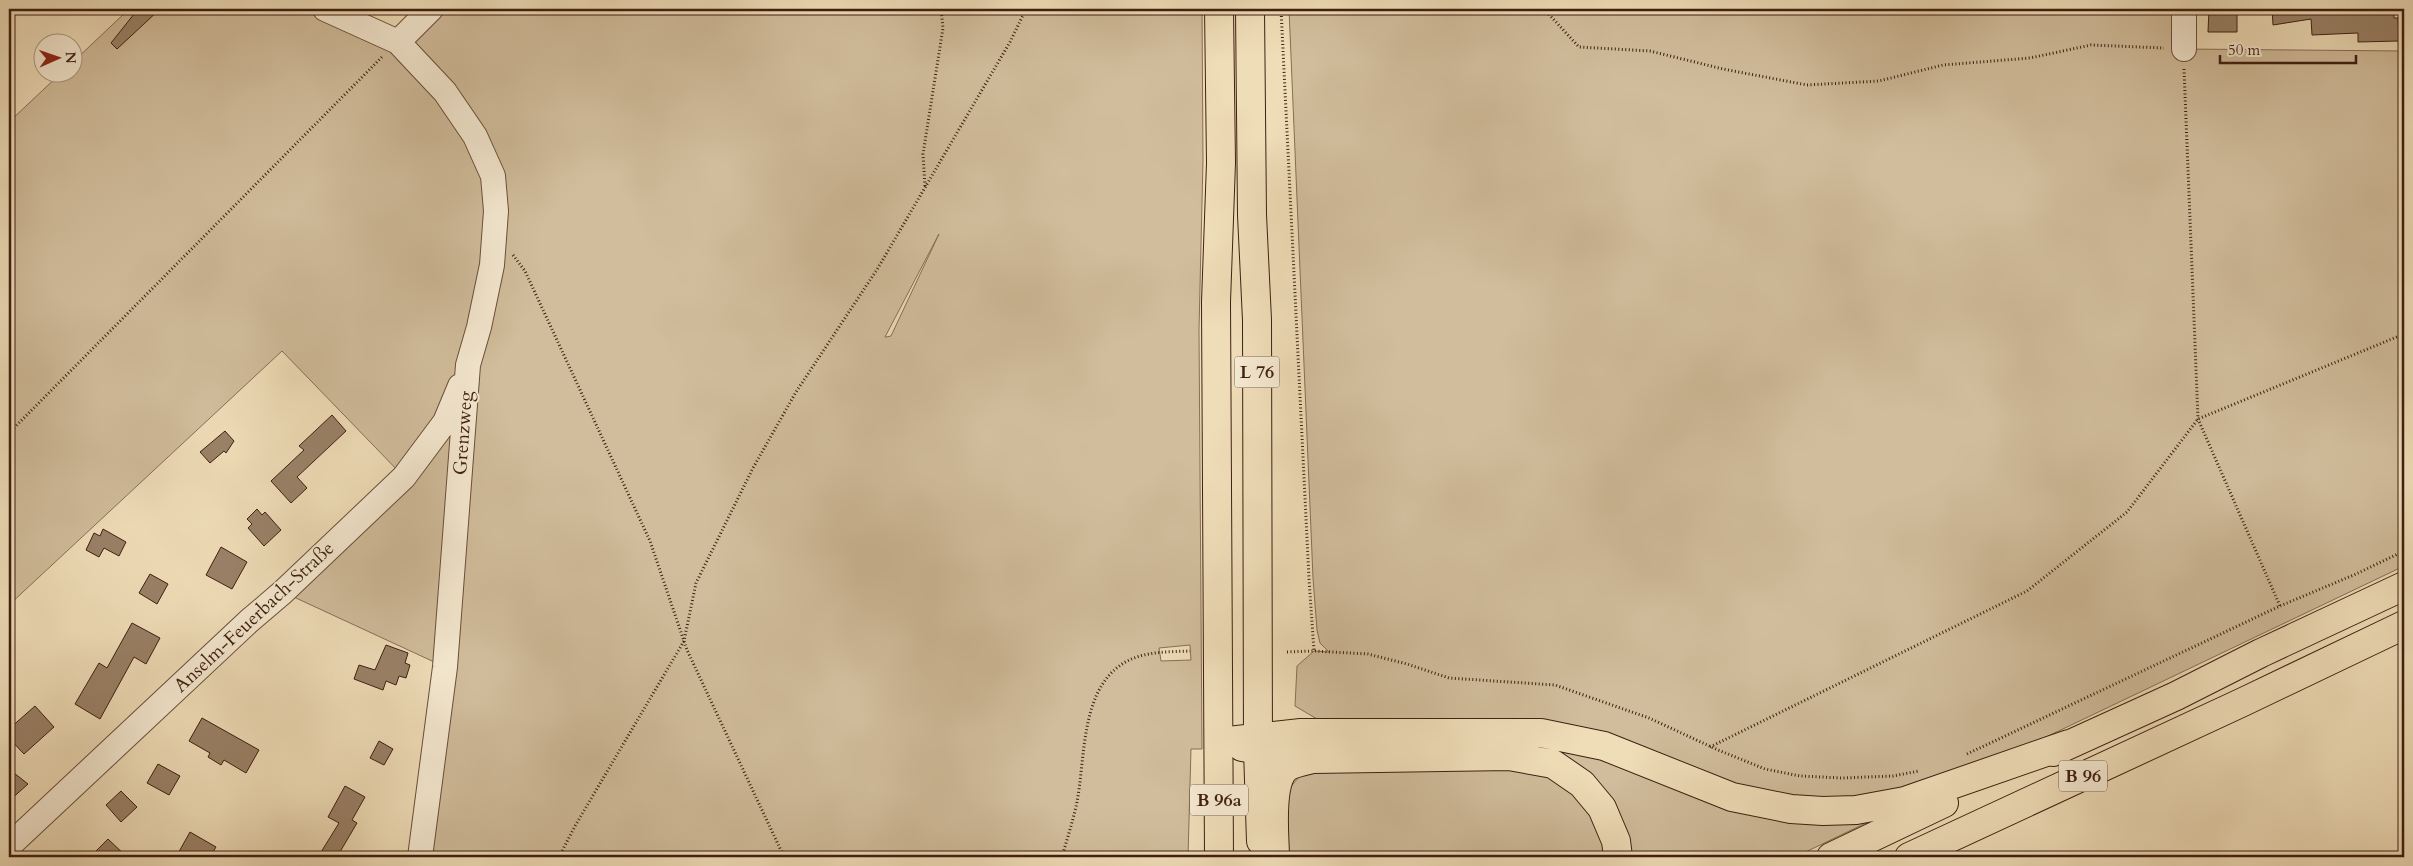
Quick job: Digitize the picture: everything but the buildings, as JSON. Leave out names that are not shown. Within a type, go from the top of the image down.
[{"type":"main road","name":"L 76","points":[[1219,9],[1221,163],[1216,302],[1219,742]]},
{"type":"main road","name":"L 76","points":[[1250,9],[1252,215],[1257,330],[1258,743]]},
{"type":"main road","name":"B 96","points":[[1831,857],[2176,696],[2261,653],[2404,586]]},
{"type":"main road","name":"B 96","points":[[1916,855],[2404,625]]},
{"type":"main road","points":[[1219,742],[1258,743],[1311,732],[1540,733],[1604,746],[1732,797],[1791,809],[1824,811],[1856,810],[1905,801],[2070,744]]},
{"type":"main road","name":"B 96a","points":[[1219,742],[1219,857]]},
{"type":"main road","points":[[1258,743],[1313,759]]},
{"type":"main road","points":[[1258,743],[1262,857]]},
{"type":"main road","points":[[1275,857],[1274,798],[1281,774],[1288,767],[1313,759],[1510,756],[1553,764],[1582,784],[1602,808],[1616,841],[1618,857]]},
{"type":"street","points":[[325,9],[398,42],[431,9]]},
{"type":"street","points":[[2184,9],[2184,49]]},
{"type":"street","name":"Grenzweg","points":[[398,42],[444,92],[475,136],[493,176],[496,211],[493,248],[479,327],[468,365],[445,667],[420,857]]},
{"type":"street","name":"Anselm-Feuerbach-Straße","points":[[9,846],[404,477],[445,422],[468,365]]},
{"type":"path","points":[[925,188],[923,154],[944,28],[941,9]]},
{"type":"path","points":[[559,857],[575,826],[684,641],[696,583],[753,468],[796,392],[878,268],[1010,42],[1026,9]]},
{"type":"path","points":[[1281,9],[1314,651]]},
{"type":"path","points":[[1544,9],[1579,47],[1650,51],[1723,69],[1807,85],[1879,81],[1943,65],[2030,58],[2091,45],[2184,49],[2198,418],[2280,606]]},
{"type":"path","points":[[9,433],[398,42]]},
{"type":"path","points":[[493,248],[514,256],[525,271],[650,541],[684,641],[784,857]]},
{"type":"path","points":[[1710,747],[2027,591],[2127,512],[2198,418],[2404,334]]},
{"type":"path","points":[[1961,756],[2280,606],[2356,574],[2404,551]]},
{"type":"path","points":[[1062,857],[1076,803],[1091,707],[1104,679],[1119,666],[1135,658],[1154,652],[1190,651]]},
{"type":"path","points":[[1287,652],[1314,651],[1368,654],[1449,678],[1555,685],[1649,718],[1710,747],[1765,769],[1800,776],[1842,778],[1893,776],[1928,768]]},
{"type":"shaded area","points":[[129,9],[325,9],[398,42],[431,9],[1202,9],[1203,160],[1199,330],[1202,749],[1191,749],[1188,857],[420,857],[445,667],[283,592],[404,477],[282,351],[9,605],[9,122],[51,82],[82,82],[82,53]],"holes":[[[939,234],[891,336],[885,337]],[[1190,645],[1191,660],[1161,661],[1159,648]]]},
{"type":"shaded area","points":[[1289,9],[2183,9],[2184,49],[2404,51],[2404,566],[1795,857],[1284,857],[1288,790],[1299,777],[1317,719],[1295,706],[1297,666],[1314,651],[1329,652],[1320,643],[1317,630],[1313,578]]}]
